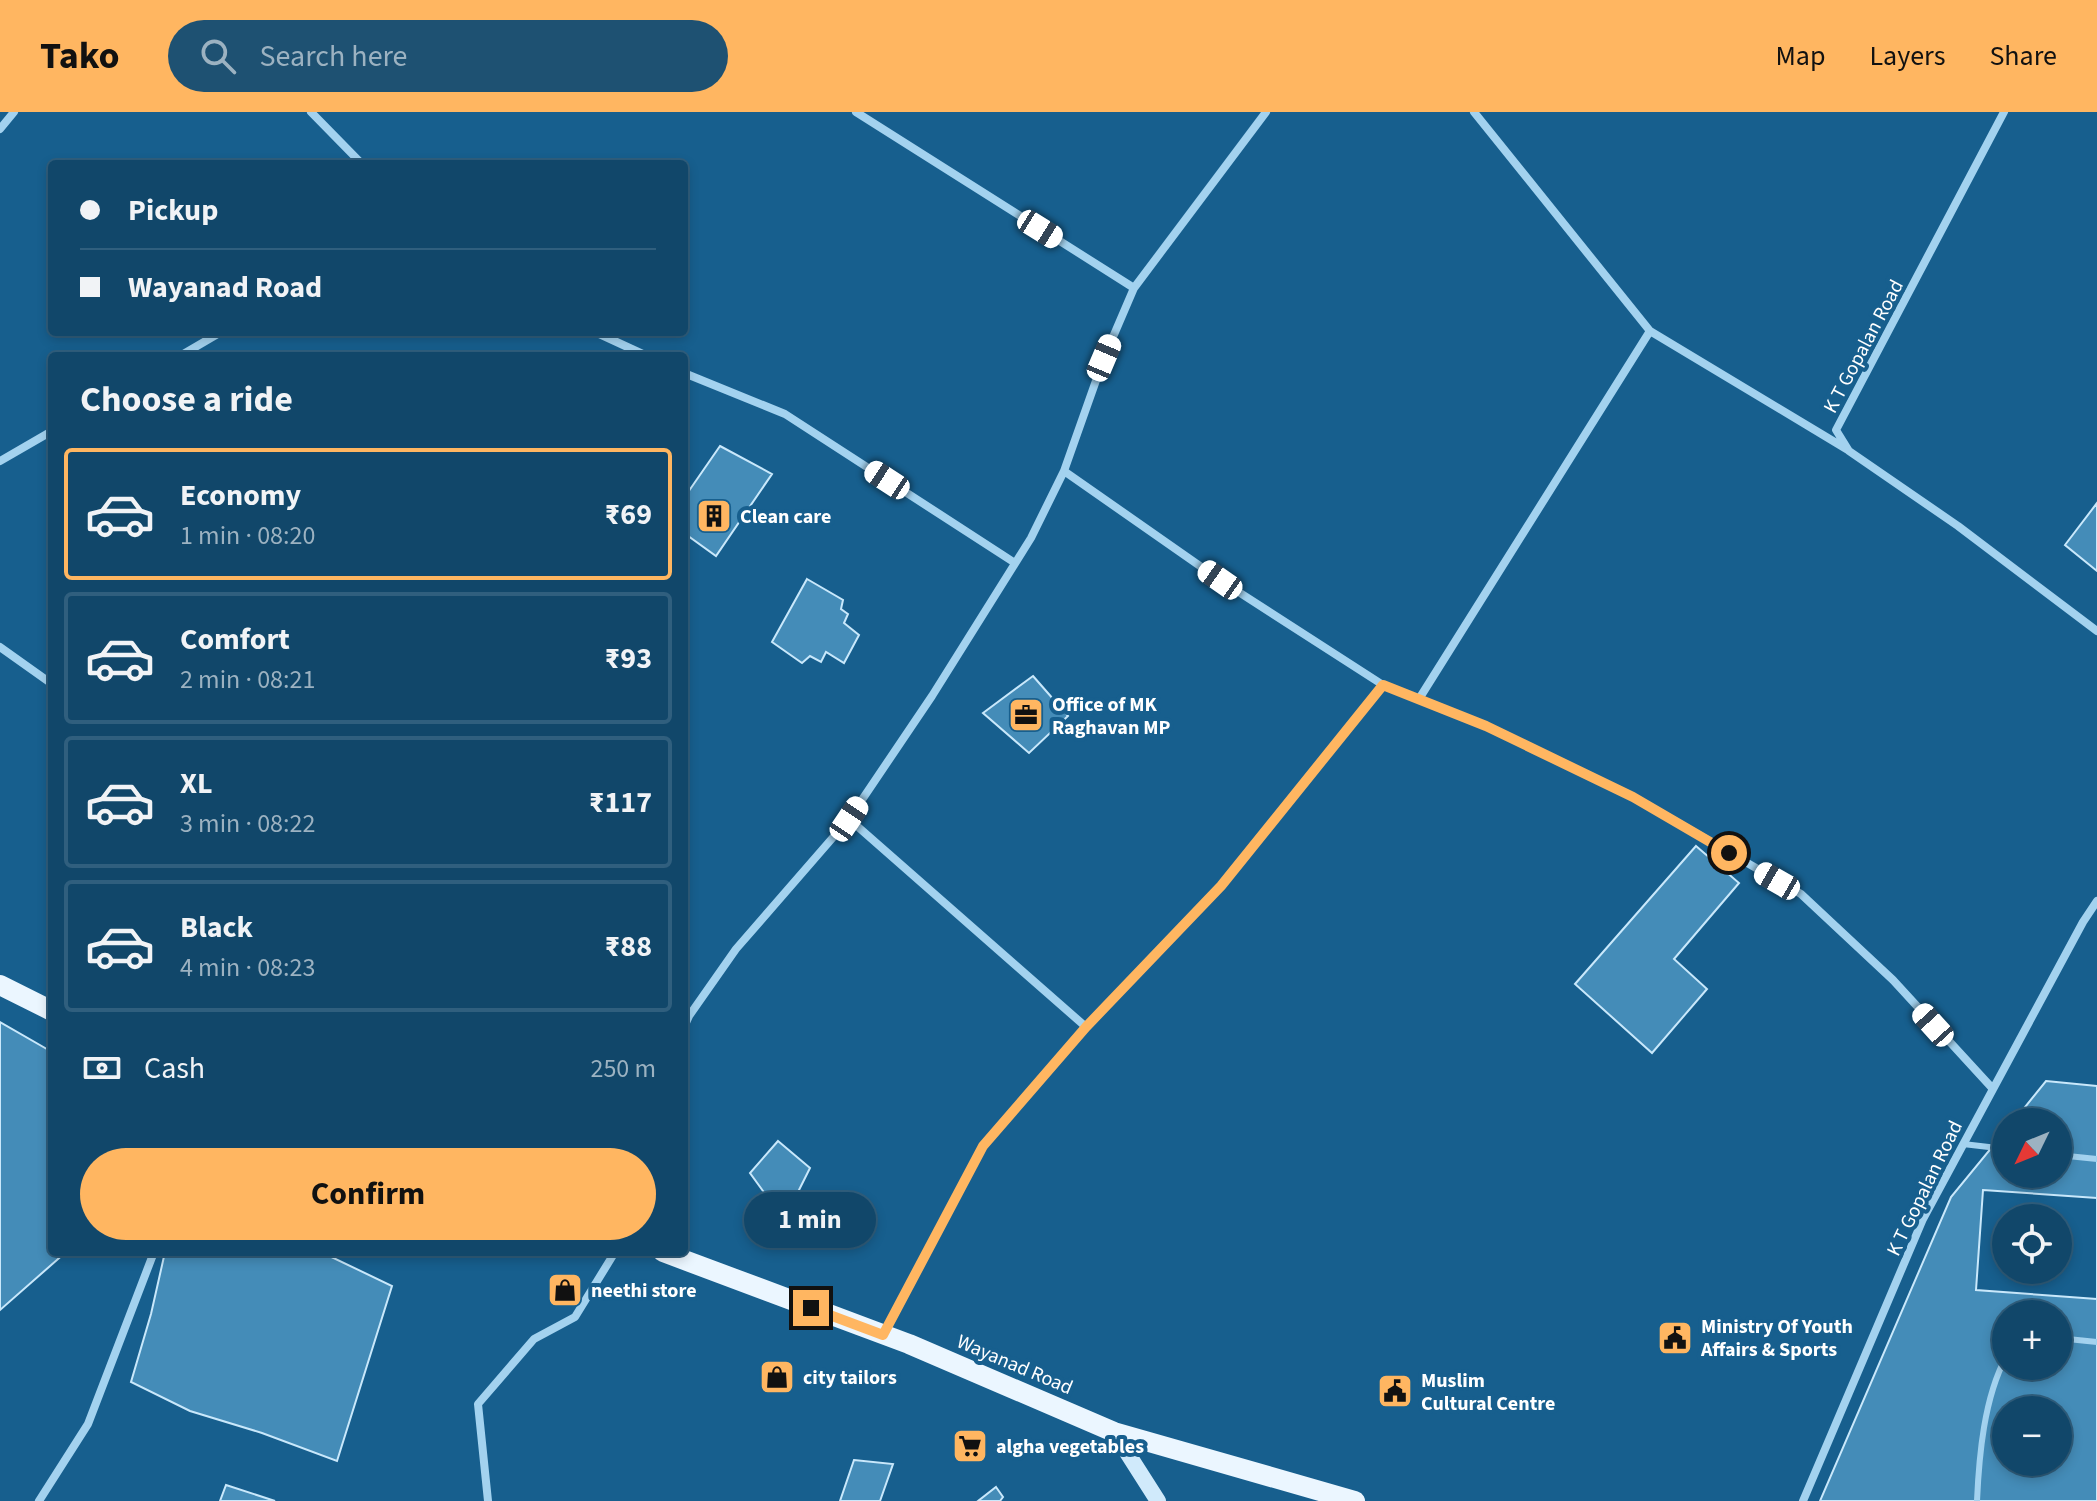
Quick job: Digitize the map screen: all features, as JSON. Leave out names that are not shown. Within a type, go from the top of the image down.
[{"type":"main road","points":[[0,985],[48,1009]]},
{"type":"main road","name":"Wayanad Road","points":[[674,1256],[883,1335],[1114,1432],[1355,1501]]},
{"type":"street","points":[[0,129],[14,112]]},
{"type":"street","points":[[311,112],[358,160]]},
{"type":"street","points":[[856,112],[1134,288]]},
{"type":"street","points":[[688,1021],[736,949],[849,819],[932,696],[1031,538],[1064,471],[1104,358],[1134,288],[1266,112]]},
{"type":"street","points":[[1474,112],[1650,331],[1849,451],[1958,526],[2097,631]]},
{"type":"street","name":"K T Gopalan Road","points":[[1849,451],[1836,430],[2004,112]]},
{"type":"street","points":[[1419,699],[1650,331]]},
{"type":"street","points":[[187,352],[214,336]]},
{"type":"street","points":[[604,336],[638,352]]},
{"type":"street","points":[[688,375],[785,414],[1015,563]]},
{"type":"street","points":[[0,461],[48,433]]},
{"type":"street","points":[[1064,471],[1220,580],[1383,685],[1486,726],[1633,797],[1801,894],[1893,980],[1993,1089]]},
{"type":"street","points":[[0,647],[48,681]]},
{"type":"street","points":[[883,1335],[983,1146],[1086,1027],[1221,886],[1383,685]]},
{"type":"street","points":[[849,819],[1086,1027]]},
{"type":"street","name":"K T Gopalan Road","points":[[1803,1501],[1923,1219],[2097,901]]},
{"type":"street","points":[[39,1501],[88,1424],[152,1256]]},
{"type":"street","points":[[488,1501],[478,1404],[534,1339],[575,1317],[613,1256]]},
{"type":"street","points":[[1114,1432],[1158,1501]]},
{"type":"lane","points":[[1963,1144],[1992,1147]]},
{"type":"lane","points":[[2072,1156],[2097,1159]]},
{"type":"lane","points":[[2072,1339],[2097,1342]]},
{"type":"lane","points":[[1977,1501],[1979,1455],[1996,1380]]},
{"type":"building","name":"Clean care","points":[[720,446],[772,474],[716,556],[688,536],[688,492]]},
{"type":"building","points":[[2097,503],[2097,571],[2065,545]]},
{"type":"building","points":[[807,579],[843,600],[841,609],[848,614],[844,623],[859,635],[844,663],[826,652],[821,662],[810,656],[802,663],[772,642]]},
{"type":"building","name":"Office of MK Raghavan MP","points":[[1033,676],[1068,716],[1029,753],[983,713]]},
{"type":"building","points":[[1696,846],[1739,883],[1674,959],[1707,989],[1652,1053],[1575,984]]},
{"type":"building","points":[[0,1022],[48,1050],[48,1256],[61,1256],[0,1310]]},
{"type":"building","points":[[2046,1081],[2097,1086],[2097,1501],[1820,1501],[1951,1197],[1992,1147],[1992,1188],[2072,1188],[2072,1108],[2024,1108]]},
{"type":"building","points":[[778,1141],[810,1168],[784,1220],[750,1173]]},
{"type":"building","points":[[1983,1190],[2097,1198],[2097,1299],[1976,1290]]},
{"type":"building","points":[[164,1256],[329,1256],[392,1286],[337,1461],[190,1411],[131,1382]]},
{"type":"building","name":"neethi store","points":[[560,1283],[578,1287],[570,1301],[553,1293]]},
{"type":"building","points":[[854,1460],[893,1464],[880,1501],[840,1501]]},
{"type":"building","points":[[226,1485],[275,1501],[220,1501]]},
{"type":"building","points":[[996,1487],[1003,1497],[1000,1501],[978,1501]]},
{"type":"place","name":"Clean care","points":[[714,516]]},
{"type":"place","name":"Office of MK Raghavan MP","points":[[1026,715]]},
{"type":"place","name":"neethi store","points":[[565,1290]]},
{"type":"place","name":"Ministry Of Youth Affairs & Sports","points":[[1675,1338]]},
{"type":"place","name":"city tailors","points":[[777,1377]]},
{"type":"place","name":"Muslim Cultural Centre","points":[[1395,1391]]},
{"type":"place","name":"algha vegetables","points":[[970,1446]]},
{"type":"route","points":[[811,1308],[883,1335],[983,1146],[1086,1027],[1221,886],[1383,685],[1486,726],[1633,797],[1729,853]]}]
